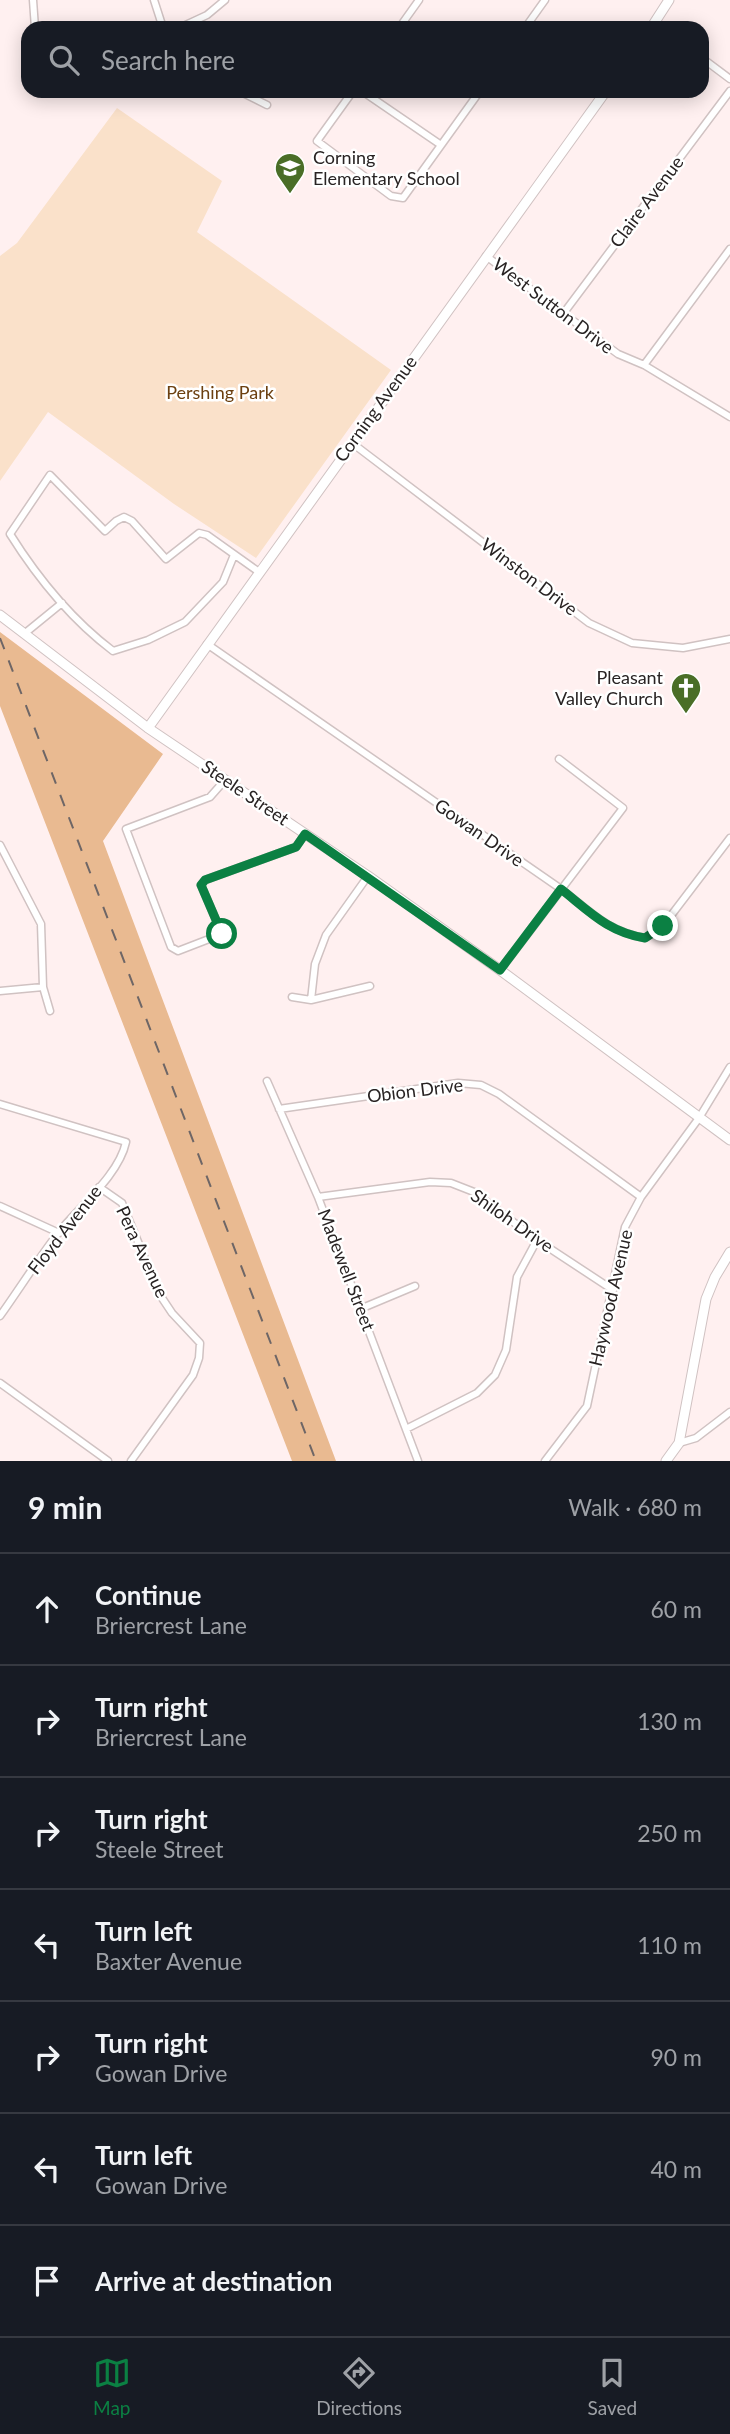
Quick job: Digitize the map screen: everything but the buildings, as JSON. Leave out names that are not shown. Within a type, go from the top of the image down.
[{"type":"street","points":[[33,0],[34,21]]},
{"type":"street","points":[[155,0],[161,21]]},
{"type":"street","points":[[194,21],[207,15],[225,0]]},
{"type":"street","points":[[404,21],[419,0]]},
{"type":"street","points":[[530,21],[545,0]]},
{"type":"street","points":[[658,21],[668,0]]},
{"type":"street","points":[[709,63],[730,79]]},
{"type":"street","name":"Claire Avenue","points":[[563,314],[730,91]]},
{"type":"street","points":[[254,98],[267,104]]},
{"type":"street","points":[[348,98],[317,142],[391,196],[403,198],[475,98]]},
{"type":"street","points":[[372,98],[442,145]]},
{"type":"street","name":"Corning Avenue","points":[[148,727],[601,98]]},
{"type":"street","points":[[644,365],[730,248]]},
{"type":"street","name":"West Sutton Drive","points":[[486,256],[618,354],[644,365],[730,418]]},
{"type":"street","name":"Winston Drive","points":[[352,443],[589,624],[632,643],[683,648],[730,639]]},
{"type":"street","points":[[234,555],[223,582],[185,622],[148,640],[113,651],[62,603],[29,565],[10,534],[50,475],[105,531],[124,517],[132,521],[166,559],[198,533],[207,535],[259,572]]},
{"type":"street","points":[[24,634],[62,603]]},
{"type":"street","name":"Steele Street","points":[[0,615],[148,727],[368,876],[730,1140]]},
{"type":"street","name":"Gowan Drive","points":[[207,644],[561,889],[614,930],[645,938],[663,926],[730,838]]},
{"type":"street","points":[[500,970],[623,808],[559,759]]},
{"type":"street","points":[[226,780],[210,797],[126,829],[172,947],[178,951],[222,934],[201,885],[205,880],[296,847],[305,834]]},
{"type":"street","points":[[0,845],[41,924],[43,987],[50,1011]]},
{"type":"street","points":[[311,1000],[315,964],[326,935],[368,876]]},
{"type":"street","points":[[292,997],[311,1000],[370,986]]},
{"type":"street","points":[[0,991],[43,987]]},
{"type":"street","name":"Haywood Avenue","points":[[545,1461],[587,1406],[625,1227],[641,1197],[699,1118],[730,1067]]},
{"type":"street","name":"Madewell Street","points":[[267,1081],[318,1197],[418,1461]]},
{"type":"street","name":"Obion Drive","points":[[279,1109],[458,1083],[481,1085],[499,1094],[641,1197]]},
{"type":"street","name":"Floyd Avenue","points":[[0,1104],[126,1142],[124,1154],[59,1233],[0,1316]]},
{"type":"street","name":"Shiloh Drive","points":[[318,1197],[430,1182],[451,1183],[474,1192],[537,1240],[613,1290]]},
{"type":"street","name":"Pera Avenue","points":[[99,1187],[122,1203],[160,1295],[172,1313],[200,1343],[199,1358],[193,1375],[131,1461]]},
{"type":"street","points":[[0,1206],[59,1233]]},
{"type":"street","points":[[406,1429],[477,1393],[495,1375],[506,1350],[517,1278],[537,1240]]},
{"type":"street","points":[[666,1461],[679,1443],[706,1299],[730,1252]]},
{"type":"street","points":[[360,1309],[415,1286]]},
{"type":"street","points":[[0,1383],[108,1461]]},
{"type":"street","points":[[679,1443],[696,1438],[730,1412]]},
{"type":"street","points":[[92,1461],[97,1454]]},
{"type":"green space","name":"Pershing Park","points":[[117,108],[222,181],[197,232],[391,370],[256,558],[174,504],[48,412],[0,481],[0,256],[17,243]]},
{"type":"shaded area","points":[[0,632],[163,754],[103,841],[336,1461],[292,1461],[0,706]]},
{"type":"railway","points":[[0,638],[316,1461]]},
{"type":"place","name":"Corning Elementary School","points":[[290,195]]},
{"type":"place","name":"Pleasant Valley Church","points":[[686,715]]},
{"type":"route","points":[[222,934],[201,885],[205,880],[296,847],[305,834],[500,970],[561,889],[614,930],[645,938],[663,926]]}]
